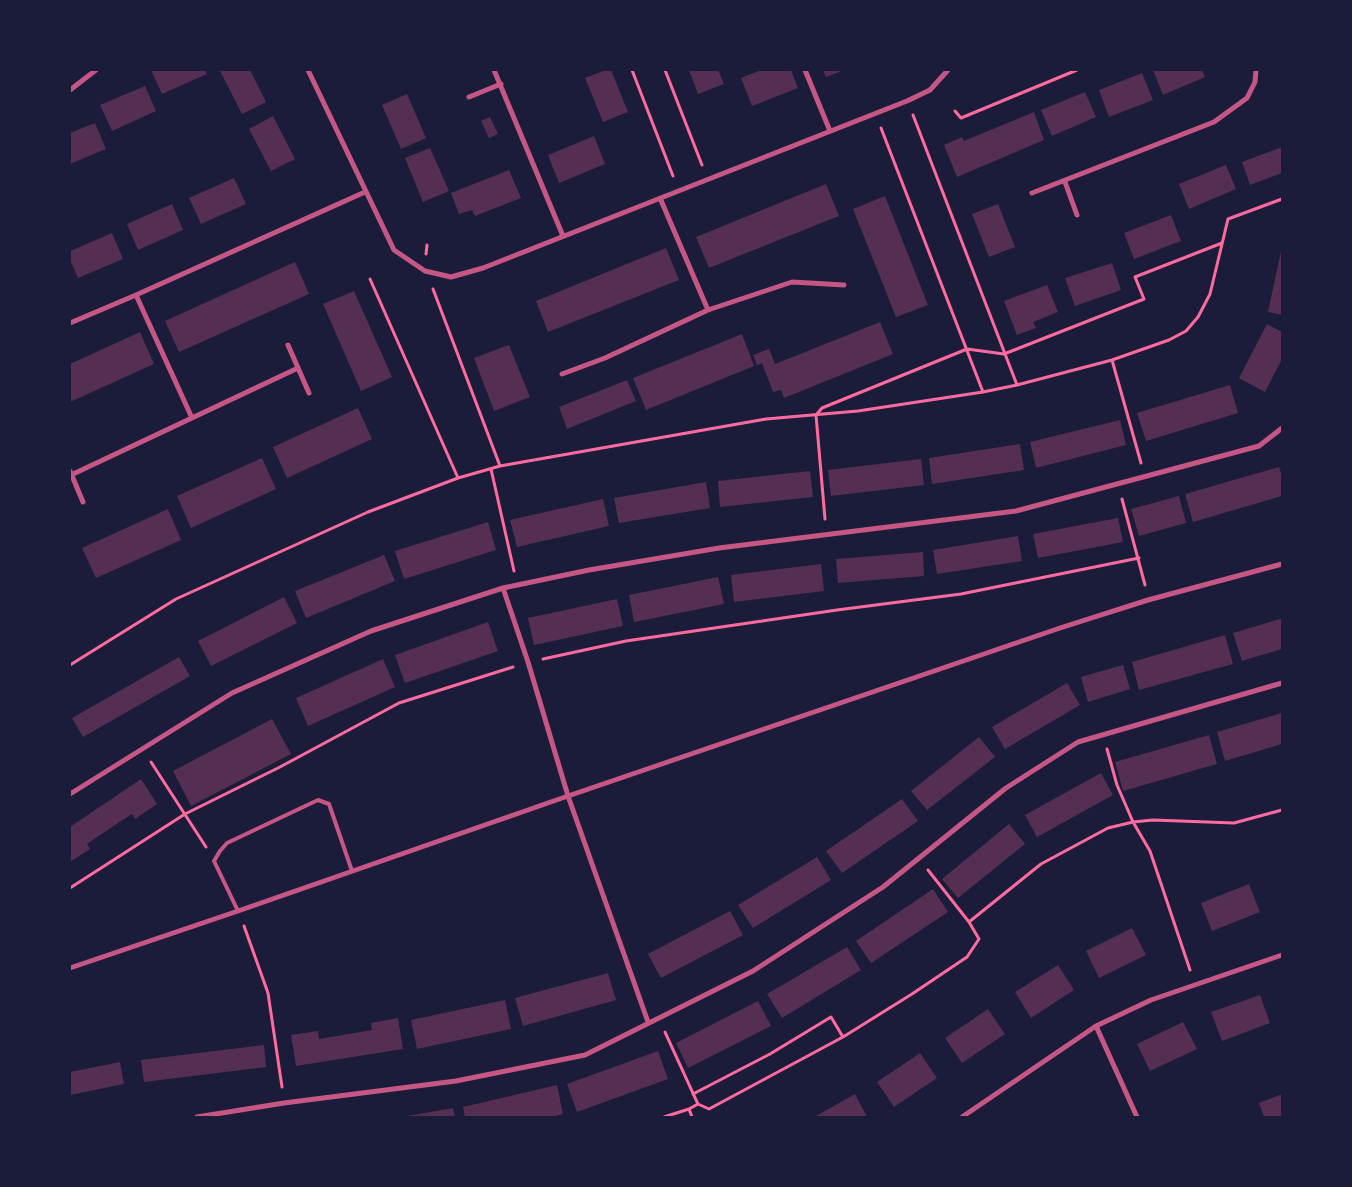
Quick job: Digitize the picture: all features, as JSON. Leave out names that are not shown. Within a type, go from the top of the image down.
[{"type":"street","points":[[70,90],[96,70]]},
{"type":"street","points":[[308,70],[394,250],[425,271],[451,277],[483,268],[907,101],[930,90],[948,70]]},
{"type":"street","points":[[494,70],[563,236]]},
{"type":"street","points":[[806,70],[830,131]]},
{"type":"street","points":[[1032,194],[1214,122],[1247,98],[1255,82],[1256,70]]},
{"type":"street","points":[[469,97],[501,84]]},
{"type":"street","points":[[1065,182],[1077,215]]},
{"type":"street","points":[[70,323],[365,192]]},
{"type":"street","points":[[660,198],[708,310]]},
{"type":"street","points":[[562,374],[605,358],[708,310],[792,282],[844,285]]},
{"type":"street","points":[[136,295],[192,418]]},
{"type":"street","points":[[288,345],[309,393]]},
{"type":"street","points":[[83,502],[71,473],[298,368]]},
{"type":"street","points":[[70,794],[232,692],[371,631],[503,588],[589,570],[719,548],[1016,511],[1259,446],[1282,428]]},
{"type":"street","points":[[70,968],[568,796],[1148,600],[1282,564]]},
{"type":"street","points":[[503,588],[528,662],[568,796],[648,1022]]},
{"type":"street","points":[[197,1117],[284,1103],[456,1081],[585,1054],[753,971],[883,887],[1006,788],[1078,742],[1282,683]]},
{"type":"street","points":[[962,1117],[1096,1026],[1151,1000],[1282,955]]},
{"type":"street","points":[[1096,1026],[1137,1117]]},
{"type":"lane","points":[[238,911],[214,861],[220,851],[227,843],[318,800],[329,804],[352,871]]},
{"type":"path","points":[[632,70],[679,191]]},
{"type":"path","points":[[666,70],[708,180]]},
{"type":"path","points":[[955,111],[961,118],[1076,70]]},
{"type":"path","points":[[907,101],[1016,386]]},
{"type":"path","points":[[875,114],[982,392]]},
{"type":"path","points":[[70,665],[176,599],[368,512],[458,478],[500,466],[766,419],[858,411],[1016,386],[1112,360],[1169,340],[1186,331],[1198,317],[1210,294],[1228,219],[1282,199]]},
{"type":"path","points":[[826,534],[816,415],[822,408],[967,349],[1004,354],[1144,300],[1135,277],[1222,243]]},
{"type":"path","points":[[426,245],[425,271],[500,466]]},
{"type":"path","points":[[370,279],[458,478]]},
{"type":"path","points":[[1112,360],[1146,477]]},
{"type":"path","points":[[490,469],[517,585]]},
{"type":"path","points":[[1118,484],[1139,558],[1148,600]]},
{"type":"path","points":[[70,888],[185,814],[280,767],[399,703],[528,662],[626,641],[961,594],[1139,558]]},
{"type":"path","points":[[1102,734],[1117,785],[1133,822],[1150,851],[1195,985]]},
{"type":"path","points":[[143,749],[214,861]]},
{"type":"path","points":[[969,922],[1041,864],[1108,828],[1133,822],[1153,820],[1234,823],[1282,810]]},
{"type":"path","points":[[658,1018],[698,1104],[709,1109],[843,1038],[967,957],[978,939],[969,922],[919,859]]},
{"type":"path","points":[[238,911],[268,993],[284,1103]]},
{"type":"path","points":[[693,1094],[770,1054],[831,1017],[843,1038]]},
{"type":"path","points":[[664,1117],[698,1104]]},
{"type":"path","points":[[689,1109],[692,1117]]},
{"type":"building","points":[[151,70],[205,70],[207,74],[162,94]]},
{"type":"building","points":[[250,70],[266,102],[242,114],[220,71]]},
{"type":"building","points":[[611,70],[628,112],[603,122],[585,78]]},
{"type":"building","points":[[689,70],[718,70],[724,84],[698,94]]},
{"type":"building","points":[[761,70],[791,70],[798,88],[752,106],[741,78]]},
{"type":"building","points":[[823,70],[844,70],[826,77]]},
{"type":"building","points":[[1153,70],[1202,70],[1205,77],[1163,95]]},
{"type":"building","points":[[1142,73],[1153,100],[1109,117],[1099,90]]},
{"type":"building","points":[[145,86],[156,111],[112,131],[100,105]]},
{"type":"building","points":[[1085,92],[1096,117],[1052,136],[1041,110]]},
{"type":"building","points":[[407,94],[426,138],[401,149],[382,105]]},
{"type":"building","points":[[1034,112],[1044,140],[957,177],[944,145],[962,137],[964,141]]},
{"type":"building","points":[[273,116],[295,159],[271,171],[249,129]]},
{"type":"building","points":[[490,117],[498,134],[489,138],[481,121]]},
{"type":"building","points":[[95,123],[106,149],[70,164],[70,133]]},
{"type":"building","points":[[594,136],[605,164],[559,183],[548,155]]},
{"type":"building","points":[[1282,147],[1282,173],[1250,185],[1242,162]]},
{"type":"building","points":[[430,148],[449,191],[423,202],[405,158]]},
{"type":"building","points":[[1226,165],[1236,189],[1189,209],[1179,184]]},
{"type":"building","points":[[509,170],[521,198],[475,216],[472,210],[459,214],[451,193]]},
{"type":"building","points":[[234,178],[246,204],[201,224],[189,198]]},
{"type":"building","points":[[826,184],[839,216],[709,268],[696,237]]},
{"type":"building","points":[[885,196],[928,305],[896,317],[853,209]]},
{"type":"building","points":[[172,204],[183,230],[138,250],[127,224]]},
{"type":"building","points":[[998,204],[1015,247],[989,257],[972,214]]},
{"type":"building","points":[[1171,215],[1181,241],[1134,259],[1124,233]]},
{"type":"building","points":[[112,233],[123,259],[78,278],[70,260],[70,251]]},
{"type":"building","points":[[666,248],[679,280],[548,332],[536,301]]},
{"type":"building","points":[[1282,251],[1282,315],[1268,312]]},
{"type":"building","points":[[295,262],[309,294],[179,352],[165,321]]},
{"type":"building","points":[[1112,263],[1121,290],[1075,306],[1065,278]]},
{"type":"building","points":[[1047,285],[1058,312],[1033,322],[1036,328],[1017,335],[1004,301]]},
{"type":"building","points":[[354,291],[392,377],[361,391],[323,304]]},
{"type":"building","points":[[880,322],[893,354],[784,398],[781,390],[773,392],[762,363],[757,365],[753,355],[769,349],[775,364]]},
{"type":"building","points":[[1267,324],[1282,332],[1282,359],[1265,392],[1239,378]]},
{"type":"building","points":[[140,332],[154,364],[70,402],[70,364]]},
{"type":"building","points":[[742,334],[754,366],[646,410],[633,378]]},
{"type":"building","points":[[509,345],[530,397],[494,411],[474,358]]},
{"type":"building","points":[[627,380],[636,401],[567,429],[559,407]]},
{"type":"building","points":[[1230,385],[1238,413],[1146,441],[1137,413]]},
{"type":"building","points":[[358,408],[372,439],[287,478],[273,447]]},
{"type":"building","points":[[1120,420],[1126,445],[1036,468],[1030,442]]},
{"type":"building","points":[[1020,444],[1024,470],[932,484],[929,458]]},
{"type":"building","points":[[262,458],[276,489],[191,528],[177,496]]},
{"type":"building","points":[[921,459],[924,485],[831,496],[828,470]]},
{"type":"building","points":[[1279,467],[1282,476],[1282,496],[1193,522],[1185,494]]},
{"type":"building","points":[[810,471],[813,497],[720,507],[718,481]]},
{"type":"building","points":[[706,482],[710,508],[619,523],[614,498]]},
{"type":"building","points":[[1179,496],[1186,523],[1139,536],[1131,509]]},
{"type":"building","points":[[603,499],[609,526],[517,547],[510,520]]},
{"type":"building","points":[[168,509],[181,540],[96,578],[82,548]]},
{"type":"building","points":[[1118,518],[1123,542],[1038,558],[1033,534]]},
{"type":"building","points":[[488,522],[496,550],[404,579],[395,551]]},
{"type":"building","points":[[1018,536],[1022,561],[937,574],[933,550]]},
{"type":"building","points":[[923,552],[924,576],[838,583],[836,559]]},
{"type":"building","points":[[384,555],[395,581],[306,618],[295,591]]},
{"type":"building","points":[[821,564],[824,591],[734,602],[731,575]]},
{"type":"building","points":[[718,577],[724,604],[634,622],[629,595]]},
{"type":"building","points":[[284,597],[297,623],[211,666],[198,641]]},
{"type":"building","points":[[617,599],[623,626],[534,645],[528,618]]},
{"type":"building","points":[[1282,619],[1282,649],[1242,661],[1233,633]]},
{"type":"building","points":[[488,622],[498,651],[405,683],[395,655]]},
{"type":"building","points":[[1225,635],[1233,664],[1139,690],[1132,662]]},
{"type":"building","points":[[179,657],[190,676],[83,737],[72,718]]},
{"type":"building","points":[[383,659],[395,687],[308,726],[296,698]]},
{"type":"building","points":[[1123,665],[1130,689],[1088,702],[1081,677]]},
{"type":"building","points":[[1067,683],[1080,705],[1005,749],[992,727]]},
{"type":"building","points":[[1282,713],[1282,744],[1225,761],[1217,732]]},
{"type":"building","points":[[272,719],[291,754],[191,806],[173,771]]},
{"type":"building","points":[[1209,735],[1217,764],[1123,791],[1115,762]]},
{"type":"building","points":[[979,737],[995,757],[927,810],[911,791]]},
{"type":"building","points":[[1101,773],[1113,795],[1037,837],[1025,815]]},
{"type":"building","points":[[141,779],[157,804],[135,819],[132,814],[109,829],[87,844],[90,849],[70,862],[70,827]]},
{"type":"building","points":[[902,799],[918,821],[842,873],[826,851]]},
{"type":"building","points":[[1009,824],[1025,844],[958,898],[942,879]]},
{"type":"building","points":[[817,857],[831,880],[753,928],[738,905]]},
{"type":"building","points":[[1249,884],[1260,912],[1212,931],[1201,903]]},
{"type":"building","points":[[933,889],[948,912],[871,963],[856,941]]},
{"type":"building","points":[[730,911],[743,935],[661,978],[648,954]]},
{"type":"building","points":[[1132,928],[1146,955],[1099,978],[1086,951]]},
{"type":"building","points":[[847,947],[861,970],[782,1018],[767,994]]},
{"type":"building","points":[[1058,965],[1074,990],[1031,1018],[1015,992]]},
{"type":"building","points":[[608,973],[616,1000],[523,1026],[515,998]]},
{"type":"building","points":[[1260,995],[1270,1023],[1222,1041],[1211,1012]]},
{"type":"building","points":[[505,1000],[511,1029],[417,1049],[411,1020]]},
{"type":"building","points":[[758,1001],[771,1026],[688,1068],[676,1043]]},
{"type":"building","points":[[988,1009],[1005,1034],[962,1063],[945,1038]]},
{"type":"building","points":[[398,1018],[403,1049],[296,1066],[291,1035],[318,1031],[319,1039],[372,1030],[371,1023]]},
{"type":"building","points":[[1183,1022],[1197,1049],[1150,1071],[1137,1044]]},
{"type":"building","points":[[264,1045],[266,1067],[144,1082],[141,1060]]},
{"type":"building","points":[[658,1051],[668,1079],[577,1112],[567,1084]]},
{"type":"building","points":[[920,1053],[937,1078],[894,1107],[877,1082]]},
{"type":"building","points":[[120,1062],[124,1084],[70,1095],[70,1072]]},
{"type":"building","points":[[557,1085],[563,1114],[552,1117],[465,1117],[463,1107]]},
{"type":"building","points":[[855,1094],[867,1117],[814,1117],[832,1107]]},
{"type":"building","points":[[1282,1094],[1282,1117],[1264,1117],[1259,1103]]},
{"type":"building","points":[[453,1108],[455,1117],[407,1117],[407,1116]]}]
